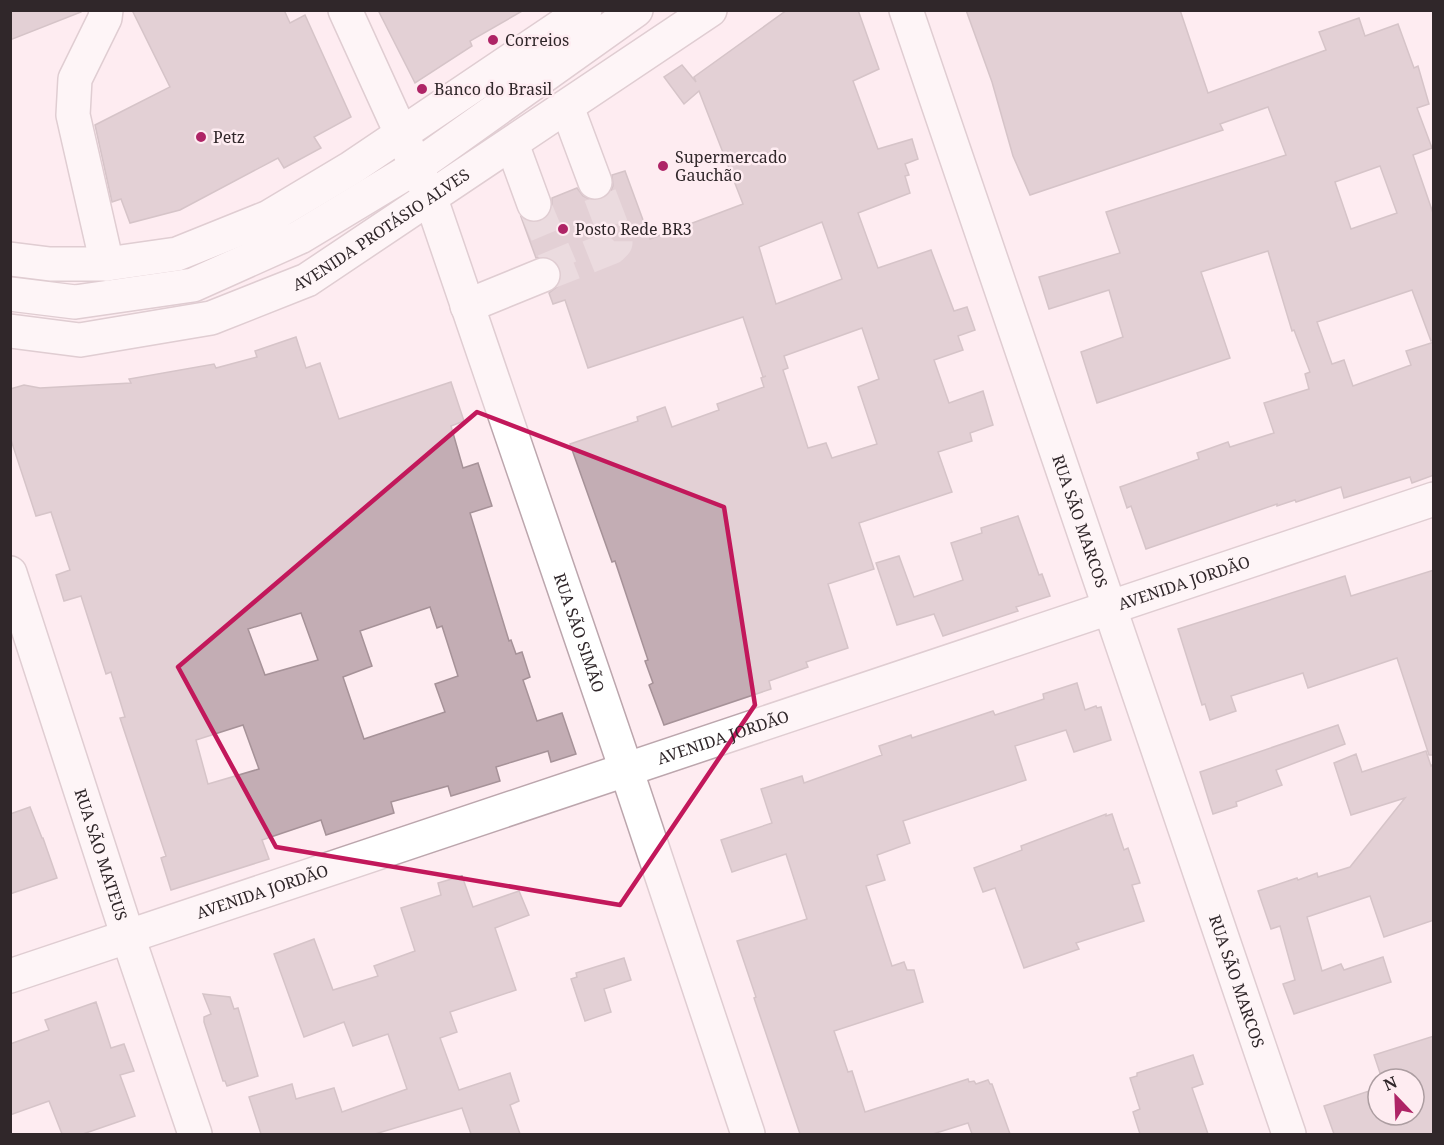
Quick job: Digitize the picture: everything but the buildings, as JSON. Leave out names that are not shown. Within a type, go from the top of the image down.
[{"type":"street","points":[[106,10],[105,18],[75,80],[73,114],[107,264]]},
{"type":"street","name":"RUA SÃO SIMÃO","points":[[345,10],[431,199],[748,1134]]},
{"type":"street","points":[[10,259],[50,264],[107,264],[177,254],[269,216],[351,168],[585,10]]},
{"type":"street","points":[[10,294],[75,302],[193,285],[300,237],[416,167],[636,10]]},
{"type":"street","name":"AVENIDA PROTÁSIO ALVES","points":[[10,331],[80,340],[211,318],[307,280],[567,107],[684,22],[710,10]]},
{"type":"street","name":"RUA SÃO MARCOS","points":[[906,10],[1289,1134]]},
{"type":"street","points":[[567,107],[594,182]]},
{"type":"street","points":[[512,144],[534,204]]},
{"type":"street","points":[[467,306],[543,275]]},
{"type":"street","name":"AVENIDA JORDÃO","points":[[10,976],[1434,499]]},
{"type":"street","name":"RUA SÃO MATEUS","points":[[10,573],[128,937],[195,1134]]},
{"type":"highlighted area","points":[[477,412],[724,507],[755,705],[620,905],[276,847],[178,667]]},
{"type":"tunnel","points":[[543,275],[611,248],[616,243],[616,237],[595,182]]},
{"type":"tunnel","points":[[534,204],[561,268]]},
{"type":"place","name":"Correios","points":[[493,40]]},
{"type":"place","name":"Banco do Brasil","points":[[422,89]]},
{"type":"place","name":"Petz","points":[[201,137]]},
{"type":"place","name":"Supermercado Gauchão","points":[[663,166]]},
{"type":"place","name":"Posto Rede BR3","points":[[563,229]]}]
